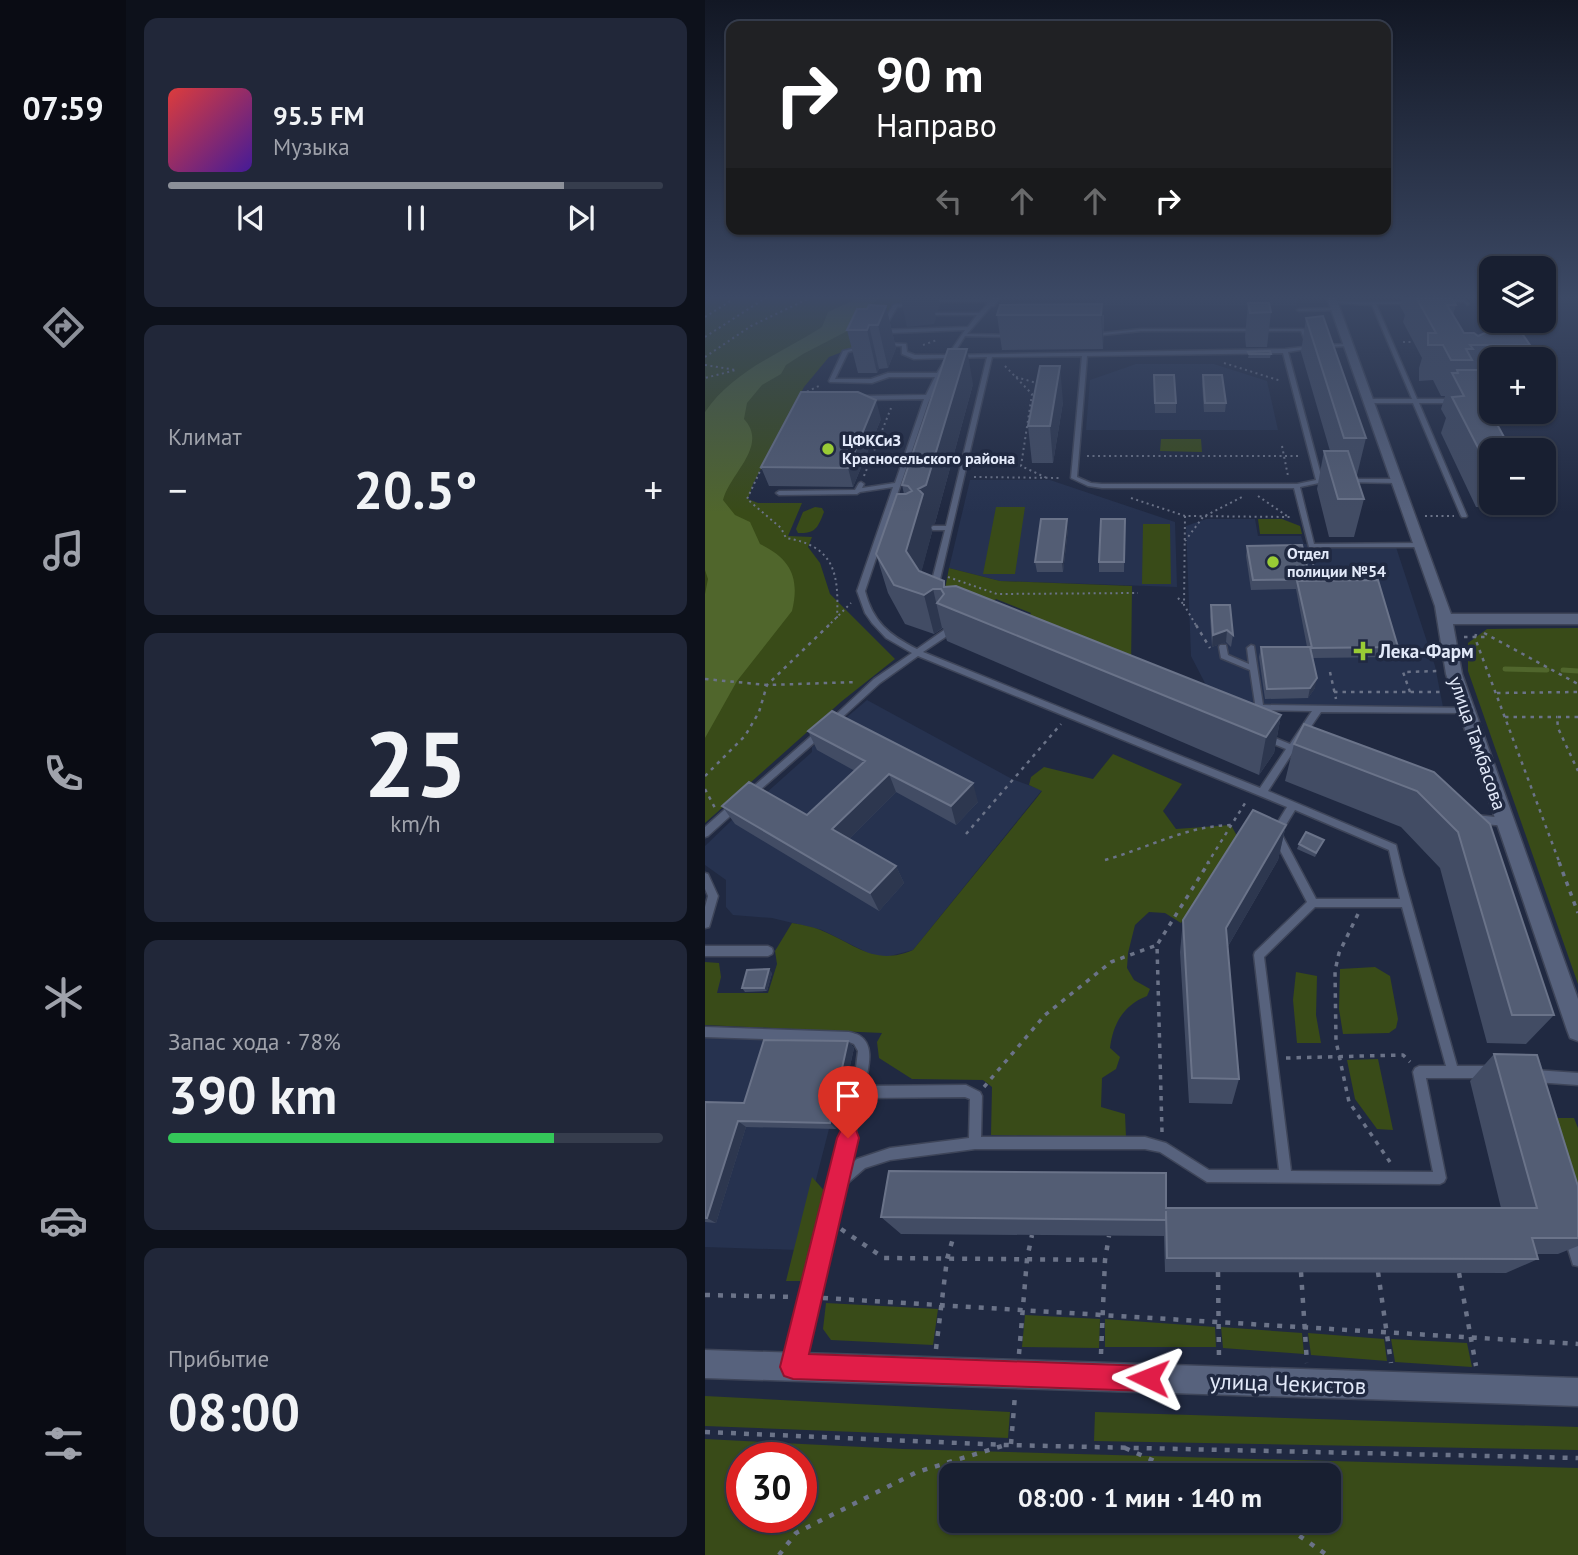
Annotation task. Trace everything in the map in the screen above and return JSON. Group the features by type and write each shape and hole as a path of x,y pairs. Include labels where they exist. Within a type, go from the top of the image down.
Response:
{"street":[{"name":"улица Тамбасова","path":"1356,368 1446,619 1454,674 1578,1030"},
{"path":"1446,619 1578,620"},
{"name":"улица Чекистов","path":"705,1363 1578,1392"}],"lane":[{"path":"838,368 832,381 871,381 888,375 949,375"},
{"path":"942,368 927,397 861,592 865,611 888,637 918,653 1258,790 1393,848 1453,1072"},
{"path":"938,595 933,586 988,368"},
{"path":"1084,368 1074,478 1090,485 1253,489 1298,486 1319,481 1397,481"},
{"path":"1290,368 1319,481"},
{"path":"1402,368 1465,516"},
{"path":"973,375 985,375"},
{"path":"846,398 927,397"},
{"path":"1368,401 1466,401"},
{"path":"779,493 857,492 859,487 897,485"},
{"path":"1298,486 1311,546 1421,545"},
{"path":"883,528 894,528"},
{"path":"933,528 948,528"},
{"path":"705,833 877,681 947,632"},
{"path":"1251,648 1259,708 1466,710"},
{"path":"1223,652 1254,669"},
{"path":"1258,790 1318,709"},
{"path":"1255,733 1304,753"},
{"path":"1293,805 1276,833 1313,903"},
{"path":"1469,818 1505,822"},
{"path":"705,877 713,896 705,923"},
{"path":"1286,1176 1259,955 1313,903 1406,903"},
{"path":"705,951 768,951"},
{"path":"705,1032 849,1037 858,1040 864,1050 859,1092 793,1367"},
{"path":"838,1184 861,1163 890,1154 975,1143 1145,1143 1162,1147 1207,1176 1440,1178 1419,1072 1501,1073"},
{"path":"1526,1089 1522,1076 1578,1079"},
{"path":"859,1092 966,1091 976,1096 975,1143"},
{"path":"1566,1221 1578,1261"}],"path":[{"path":"705,378 736,370 721,368"},
{"path":"1005,368 1032,394 1021,466 1047,478"},
{"path":"1239,368 1294,384"},
{"path":"1013,376 1081,394"},
{"path":"859,487 892,406"},
{"path":"1281,446 1289,486"},
{"path":"1077,456 1312,456"},
{"path":"960,477 1074,478"},
{"path":"1102,486 1185,516 1290,517"},
{"path":"1185,541 1203,517 1253,489 1261,500 1306,524"},
{"path":"1184,605 1185,516"},
{"path":"1420,516 1465,516"},
{"path":"1304,561 1306,568 1314,568 1310,550"},
{"path":"937,573 997,594 1138,593"},
{"path":"705,776 733,750 753,724 764,704 767,685 861,592"},
{"path":"837,618 839,593"},
{"path":"987,600 997,594"},
{"path":"1178,598 1196,622 1208,647 1223,652"},
{"path":"1456,636 1492,638 1578,684"},
{"path":"1475,638 1578,913"},
{"path":"1410,692 1403,672 1440,671"},
{"path":"1330,672 1338,709"},
{"path":"705,679 757,685 877,681"},
{"path":"1334,692 1445,692"},
{"path":"1496,693 1578,692"},
{"path":"966,834 1070,713"},
{"path":"1505,717 1578,717"},
{"path":"1557,717 1558,728 1578,771"},
{"path":"705,789 721,819"},
{"path":"1162,1147 1157,945 1231,825 1258,790"},
{"path":"1105,859 1129,854 1202,826 1231,825"},
{"path":"1370,902 1358,914 1340,953 1335,971 1335,1024 1349,1102 1402,1179"},
{"path":"976,1096 1045,1015 1111,962 1157,945"},
{"path":"1272,1058 1403,1055 1419,1072"},
{"path":"829,1220 884,1258 1105,1260"},
{"path":"933,1371 948,1259 954,1234"},
{"path":"1008,1445 1027,1259 1032,1235"},
{"path":"1101,1377 1105,1260 1109,1236"},
{"path":"1218,1272 1220,1381"},
{"path":"1301,1272 1303,1327 1310,1383"},
{"path":"1378,1272 1395,1387"},
{"path":"1459,1273 1481,1389"},
{"path":"705,1295 810,1297 1578,1344"},
{"path":"705,1432 1008,1445 1578,1458"},
{"path":"779,1555 796,1533 917,1472 1008,1445"},
{"path":"1124,1447 1159,1463"},
{"path":"1295,1533 1327,1555"}],"shaded area":[{"path":"705,368 820,368 804,387 753,484 748,499 758,503 802,503 788,536 812,537 808,547 820,563 830,594 895,659 842,701 705,823"},
{"path":"754,368 785,368 781,374 762,385 747,403 744,419 751,429 750,449 723,500 735,515 750,522 760,544 786,563 794,579 794,599 792,611 737,681 705,738 705,594 708,579 705,570 705,412 717,397"},
{"path":"1126,368 1225,368 1267,381 1278,430 1086,430 1090,380"},
{"path":"1161,439 1201,439 1202,452 1160,451"},
{"path":"970,480 1050,480 1175,522 1177,587 1000,581 949,568"},
{"path":"815,507 822,508 824,512 818,526 813,531 798,533 796,529 803,512"},
{"path":"996,507 1025,507 1015,574 983,574"},
{"path":"1206,519 1255,519 1258,536 1301,536 1304,544 1395,544 1435,666 1443,707 1245,705 1207,687 1191,656 1186,526"},
{"path":"1258,519 1282,519 1300,526 1302,534 1260,534"},
{"path":"1143,524 1170,524 1171,584 1142,584"},
{"path":"949,568 1000,581 1132,586 1131,669 1023,631 1031,613 996,599 979,612 945,589"},
{"path":"1578,628 1578,984 1468,671 1468,643 1487,629"},
{"path":"867,700 1012,779 1042,790 913,950 890,956 874,956 822,930 772,918 733,915 726,907 726,880 705,865 705,846 758,795 765,794 812,752 812,747"},
{"path":"1113,754 1182,784 1163,811 1176,829 1231,825 1237,836 1181,923 1165,913 1149,912 1135,925 1127,968 1134,980 1150,989 1147,996 1132,1004 1117,1023 1110,1048 1120,1057 1116,1069 1102,1078 1101,1107 1125,1114 1126,1137 991,1135 992,1087 983,1080 912,1079 879,1058 877,1042 882,1033 705,1025 705,962 719,963 721,977 717,993 768,993 777,964 775,951 792,923 821,930 877,955 888,956 913,950 1042,791 1029,785 1031,777 1044,767 1093,779"},
{"path":"1375,967 1390,976 1398,1019 1396,1028 1389,1033 1343,1034 1339,1009 1340,969"},
{"path":"1296,972 1317,976 1316,1015 1321,1043 1297,1043 1293,1000"},
{"path":"705,1031 853,1035 798,1250 705,1247"},
{"path":"1378,1059 1393,1130 1377,1129 1355,1099 1347,1060"},
{"path":"1541,1118 1574,1118 1578,1128 1578,1239"},
{"path":"812,1177 828,1195 809,1281 786,1281"},
{"path":"826,1303 938,1309 933,1345 831,1340 823,1329"},
{"path":"1025,1315 1100,1319 1099,1348 1022,1347"},
{"path":"1105,1319 1215,1327 1216,1347 1105,1347"},
{"path":"1221,1327 1302,1333 1304,1354 1223,1348"},
{"path":"1308,1333 1384,1339 1387,1361 1311,1355"},
{"path":"1391,1339 1467,1343 1472,1367 1395,1362"},
{"path":"705,1396 1010,1412 1008,1438 705,1426"},
{"path":"1095,1412 1578,1427 1578,1450 1094,1441"},
{"path":"705,1439 764,1442 726,1442 726,1533 817,1533 817,1445 1578,1468 1578,1555 705,1555"}],"building":[{"path":"942,368 961,368 926,485 918,489 923,494 906,551 919,571 944,581 944,587 956,586 1281,715 1266,737 937,603 944,594 941,589 933,589 924,595 894,585 876,554 897,494 912,491 908,486 902,485"},
{"path":"1040,368 1060,368 1050,426 1028,426"},
{"path":"1322,368 1341,368 1366,438 1344,438"},
{"path":"1457,370 1478,370 1479,424 1497,424 1505,438 1479,438 1479,450 1452,397 1464,396 1452,373 1458,373"},
{"path":"1154,375 1174,375 1176,403 1155,403"},
{"path":"1203,375 1222,375 1226,403 1205,403"},
{"name":"ЦФКСиЗ Красносельского района","path":"801,392 858,392 876,400 848,468 761,467"},
{"path":"1324,451 1348,451 1364,499 1338,499"},
{"path":"1041,519 1067,519 1062,562 1035,562"},
{"path":"1101,519 1125,519 1124,562 1099,562"},
{"path":"1302,545 1310,579 1253,580 1247,546"},
{"path":"1378,580 1398,647 1312,648 1297,581"},
{"path":"1211,605 1230,605 1233,635 1227,630 1213,635"},
{"path":"1261,647 1310,647 1317,678 1310,688 1267,689"},
{"path":"832,711 973,783 951,806 889,774 832,829 896,866 870,893 722,806 749,782 807,815 865,761 808,731"},
{"path":"1304,724 1434,772 1490,824 1554,1015 1512,1015 1458,832 1417,791 1294,744"},
{"path":"1253,810 1286,825 1226,928 1239,1079 1192,1078 1183,920"},
{"path":"1306,832 1324,840 1316,853 1299,844"},
{"path":"769,969 764,988 742,988 747,970"},
{"path":"764,1040 848,1041 830,1123 738,1121 705,1218 705,1102 744,1103"},
{"path":"1494,1054 1537,1055 1578,1186 1578,1238 1532,1238 1538,1259 1167,1258 1166,1211 1166,1220 881,1217 889,1171 1166,1173 1166,1208 1537,1208"}],"waterway":[{"path":"1505,669 1547,670"},
{"path":"1563,670 1578,671"}],"place":[{"name":"ЦФКСиЗ Красносельского района","path":"828,449"},
{"name":"Отдел полиции №54","path":"1273,562"},
{"name":"Лека-Фарм","path":"1363,651"}],"route":[{"path":"848,1138 793,1367 1148,1378"}]}
